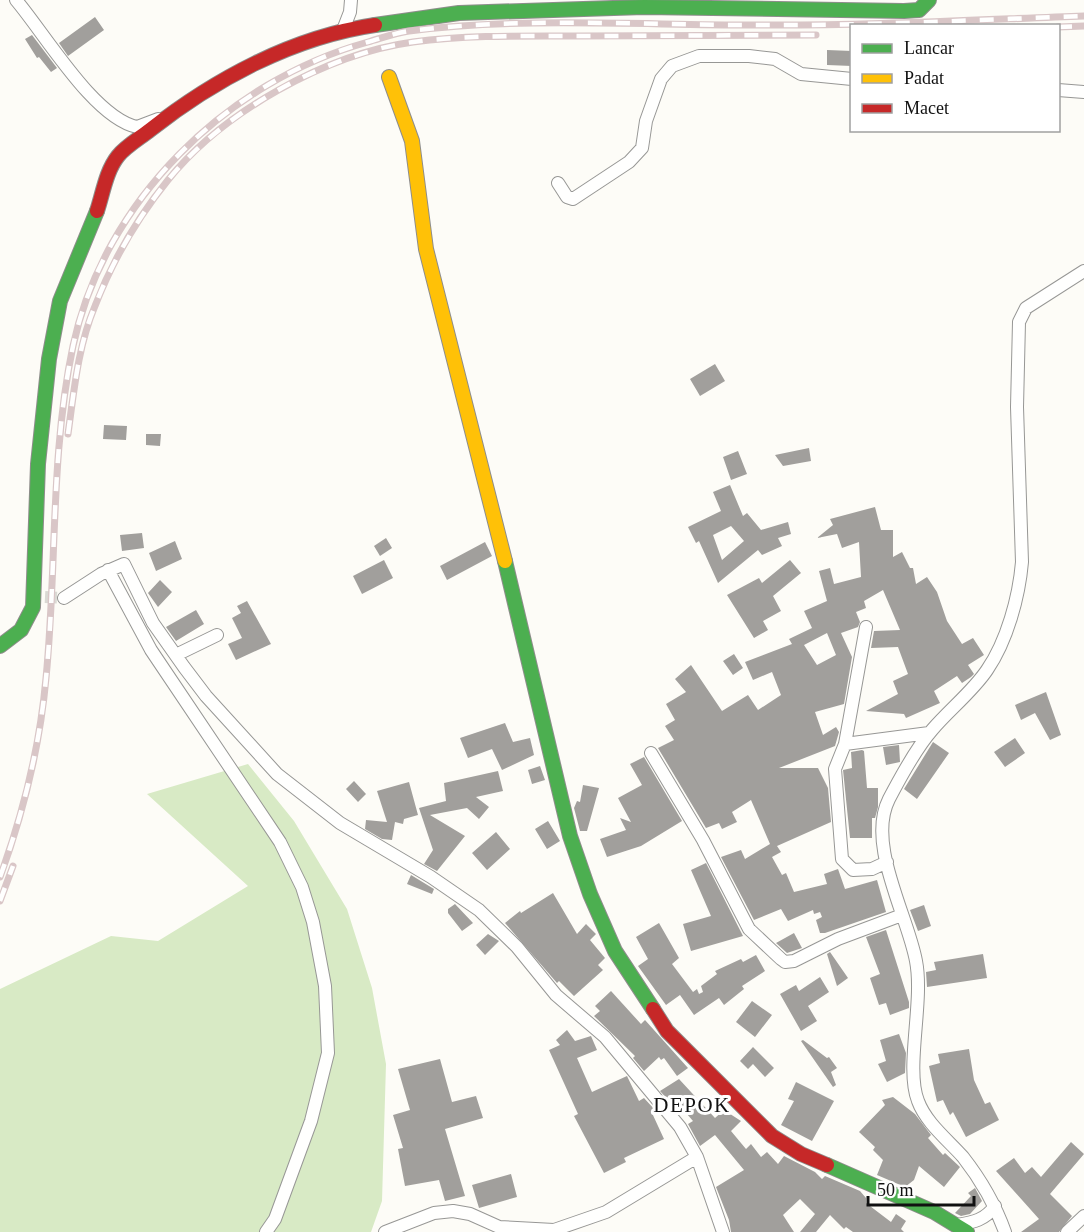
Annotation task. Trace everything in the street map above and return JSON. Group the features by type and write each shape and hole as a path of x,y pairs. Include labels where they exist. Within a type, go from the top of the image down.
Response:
{"street":[{"path":"16,0 83,86 116,119 137,127 177,109 253,64 343,30 459,13 508,9 691,7 904,11 919,10 929,0"},
{"path":"343,30 350,12 351,0"},
{"path":"558,183 567,197 573,199 629,162 642,148 646,121 660,79 672,66 681,62 699,56 749,56 775,59 801,74 850,79"},
{"path":"389,77 412,141 426,249 510,581 570,836 590,894 615,951 667,1031 772,1136 801,1154 902,1196 962,1229 989,1216 995,1206"},
{"path":"1060,90 1084,92"},
{"path":"0,646 12,640 29,621 40,596 38,464 50,350 60,301 93,225 111,168 119,154 177,109"},
{"path":"1005,1232 995,1206 964,1159 924,1114 918,1101 914,1076 920,994 918,973 902,915 889,881 882,828 886,808 929,733 987,671 1003,637 1020,577 1017,407 1022,314 1034,302 1084,271"},
{"path":"64,597 122,563 127,567 153,624 178,654 206,696 277,774 340,823 431,877 479,910 517,948 556,995 605,1037 680,1127 697,1157 723,1232"},
{"path":"108,570 151,650 279,842 302,887 313,922 325,986 328,1053 311,1120 275,1219 266,1232"},
{"path":"866,627 845,744 835,769 842,860 853,870 872,870 887,862"},
{"path":"178,654 217,635"},
{"path":"845,744 929,733"},
{"path":"651,753 703,840 748,929 785,962 794,961 838,939 902,915"},
{"path":"385,1232 434,1213 453,1211 470,1214 499,1227 554,1230 606,1212 697,1157"},
{"path":"1067,1232 1084,1216"}],"green space":[{"path":"248,764 294,821 347,909 372,988 386,1064 382,1201 371,1232 0,1232 0,989 111,936 158,941 248,886 147,794"}],"building":[{"path":"95,17 104,30 68,56 59,43"},
{"path":"32,35 57,68 51,72 39,57 37,58 25,39"},
{"path":"827,50 850,51 850,66 827,65"},
{"path":"715,364 725,381 700,396 690,379"},
{"path":"104,425 127,426 126,440 103,439"},
{"path":"146,434 161,434 160,446 146,445"},
{"path":"809,448 811,461 783,466 775,455"},
{"path":"738,451 747,474 731,480 723,457"},
{"path":"730,485 743,516 747,513 761,530 788,522 791,534 778,538 782,546 762,555 758,550 718,583 699,541 696,543 688,527 721,511 713,492","holes":["731,526 744,541 722,560 713,535"]},
{"path":"875,507 881,530 893,530 893,557 902,552 910,568 913,568 916,584 927,577 937,592 947,621 962,644 973,638 984,655 968,665 974,674 971,677 962,683 957,676 934,691 940,703 906,718 904,714 866,711 898,694 893,681 908,674 898,647 871,648 874,631 900,630 883,590 864,601 866,608 856,612 860,622 858,627 841,633 852,657 844,704 815,712 823,735 836,727 839,732 835,746 779,768 818,768 828,788 831,822 777,846 781,852 772,857 782,875 786,873 794,892 827,884 824,874 838,869 845,889 877,880 886,912 820,933 816,920 822,917 820,912 814,914 813,910 788,921 781,909 754,920 721,857 741,850 745,859 770,844 751,800 732,812 737,822 722,829 719,823 706,828 658,748 674,740 665,726 675,720 666,704 686,692 675,679 691,665 722,711 748,695 758,710 781,695 772,672 753,680 745,662 792,644 789,639 812,628 804,611 827,601 819,571 830,568 834,584 861,577 859,542 842,548 837,534 817,538 833,525 830,519","holes":["827,633 836,655 817,665 804,645"]},
{"path":"142,533 144,548 122,551 120,535"},
{"path":"386,538 392,548 380,556 374,546"},
{"path":"175,541 182,559 156,571 149,553"},
{"path":"485,542 492,556 447,580 440,566"},
{"path":"384,560 393,578 362,594 353,576"},
{"path":"790,560 801,573 773,596 781,611 763,621 768,630 754,638 727,595 759,578 762,583"},
{"path":"160,580 172,592 158,607 148,593"},
{"path":"247,601 271,644 236,660 228,644 242,638 232,618 241,613 237,606"},
{"path":"196,610 204,624 176,641 166,627"},
{"path":"734,654 743,668 733,675 723,661"},
{"path":"1046,692 1061,735 1050,740 1035,713 1021,720 1015,705"},
{"path":"505,723 513,742 530,738 534,755 502,770 492,749 468,758 460,738"},
{"path":"1015,738 1025,753 1005,767 994,752"},
{"path":"933,742 949,753 917,799 904,789"},
{"path":"899,745 900,762 886,765 883,747"},
{"path":"864,751 867,788 878,788 878,807 875,818 872,818 872,838 850,838 843,770 852,768 851,752"},
{"path":"644,757 682,821 641,846 607,857 600,839 626,830 620,818 631,822 618,798 642,785 630,764"},
{"path":"540,766 545,780 532,784 528,770"},
{"path":"498,771 503,791 476,797 489,807 479,819 467,808 430,815 465,836 437,871 424,864 433,850 419,808 446,801 444,783"},
{"path":"354,781 366,794 358,802 346,789"},
{"path":"409,782 418,815 404,819 403,824 395,822 392,840 382,839 365,829 366,820 387,822 377,791"},
{"path":"583,785 599,788 587,831 580,831 574,808 577,801 580,802"},
{"path":"548,821 560,841 547,849 535,829"},
{"path":"496,832 510,849 487,870 472,853"},
{"path":"706,863 743,936 691,951 683,924 711,916 691,870"},
{"path":"411,875 434,889 432,894 407,884"},
{"path":"553,893 577,934 586,924 596,934 590,940 605,958 598,965 603,970 574,996 559,981 557,983 505,923 520,911 521,913"},
{"path":"455,904 473,923 462,931 448,913 448,909"},
{"path":"924,905 931,926 918,931 910,910"},
{"path":"659,923 679,958 672,964 693,992 697,989 699,994 703,992 701,986 717,974 715,971 741,959 743,962 756,955 765,971 742,986 744,989 724,1005 719,998 694,1015 680,995 666,1005 638,966 648,959 636,937"},
{"path":"886,930 909,1002 909,1008 890,1015 886,1003 879,1005 870,978 880,974 866,937"},
{"path":"794,933 802,948 787,953 776,943"},
{"path":"488,934 499,941 485,955 476,945"},
{"path":"830,952 848,978 837,986 827,954"},
{"path":"983,954 987,978 927,987 926,972 936,970 934,962"},
{"path":"820,977 829,992 808,1006 817,1021 801,1031 780,994 796,985 799,991"},
{"path":"611,991 641,1024 645,1020 688,1068 677,1076 664,1058 661,1060 659,1057 644,1071 633,1058 635,1056 594,1016 600,1011 595,1006"},
{"path":"752,1001 772,1015 755,1037 736,1022"},
{"path":"567,1030 575,1041 591,1036 597,1050 577,1058 592,1092 627,1076 639,1101 644,1098 655,1110 652,1113 664,1139 624,1158 626,1162 604,1173 574,1116 578,1114 549,1050 560,1045 556,1040"},
{"path":"899,1034 906,1053 905,1073 887,1082 878,1064 886,1061 880,1040"},
{"path":"803,1040 827,1058 829,1057 837,1068 831,1072 836,1085 833,1087 801,1041"},
{"path":"753,1047 774,1068 765,1077 753,1064 748,1069 740,1061"},
{"path":"969,1049 974,1080 985,1104 990,1102 999,1120 966,1137 953,1112 950,1115 943,1100 937,1102 929,1066 940,1063 938,1054"},
{"path":"440,1059 452,1102 476,1096 483,1118 445,1129 465,1196 445,1201 439,1180 405,1186 398,1149 403,1148 393,1115 410,1110 398,1069"},
{"path":"679,1079 715,1118 724,1110 741,1121 731,1131 746,1149 751,1144 761,1157 767,1152 778,1164 784,1156 815,1172 822,1179 825,1176 860,1191 866,1198 866,1203 891,1222 896,1214 906,1221 901,1229 904,1232 853,1232 846,1227 844,1229 830,1215 816,1232 800,1232 815,1214 800,1199 783,1215 794,1232 731,1232 729,1220 716,1187 744,1170 715,1135 700,1146 688,1124 693,1121 674,1099 670,1102 660,1091"},
{"path":"796,1082 834,1101 812,1141 781,1125 794,1101 788,1099"},
{"path":"893,1097 915,1114 931,1135 928,1138 943,1155 945,1153 960,1167 944,1187 919,1166 914,1180 905,1187 877,1175 883,1160 873,1150 875,1147 859,1132 885,1105 882,1100"},
{"path":"1071,1142 1084,1154 1050,1194 1072,1216 1059,1232 1021,1232 1039,1219 996,1171 1014,1158 1025,1173 1032,1167 1041,1177"},
{"path":"511,1174 517,1197 479,1208 472,1185"},
{"path":"975,1188 982,1201 970,1214 961,1216 955,1213 971,1196 968,1193"}],"tunnel":[{"path":"45,597 64,598"}],"railway":[{"path":"862,24 1084,16"},
{"path":"0,877 16,829 40,728 49,636 57,470 73,346 89,293 112,243 143,196 179,154 221,117 267,86 316,60 409,31 536,23 850,24"},
{"path":"1060,27 1084,26"},
{"path":"68,434 77,369 89,321 109,273 136,225 157,194 191,155 217,131 278,90 346,59 413,42 516,36 816,35"},
{"path":"0,901 13,866"}],"traffic: fast":[{"path":"375,25 459,13 644,7 904,11 919,10 929,0"},
{"path":"0,646 21,630 33,607 38,464 49,359 60,301 97,211"},
{"path":"505,561 570,836 590,894 615,951 653,1009"},
{"path":"827,1165 934,1212 967,1232"}],"traffic: slow":[{"path":"389,77 412,141 426,249 505,561"}],"traffic: jam":[{"path":"97,211 108,175 118,156 175,111 228,78 285,50 314,39 375,25"},
{"path":"653,1009 667,1031 772,1136 801,1154 827,1165"}],"district":[{"name":"DEPOK","path":"692,1105"}]}
